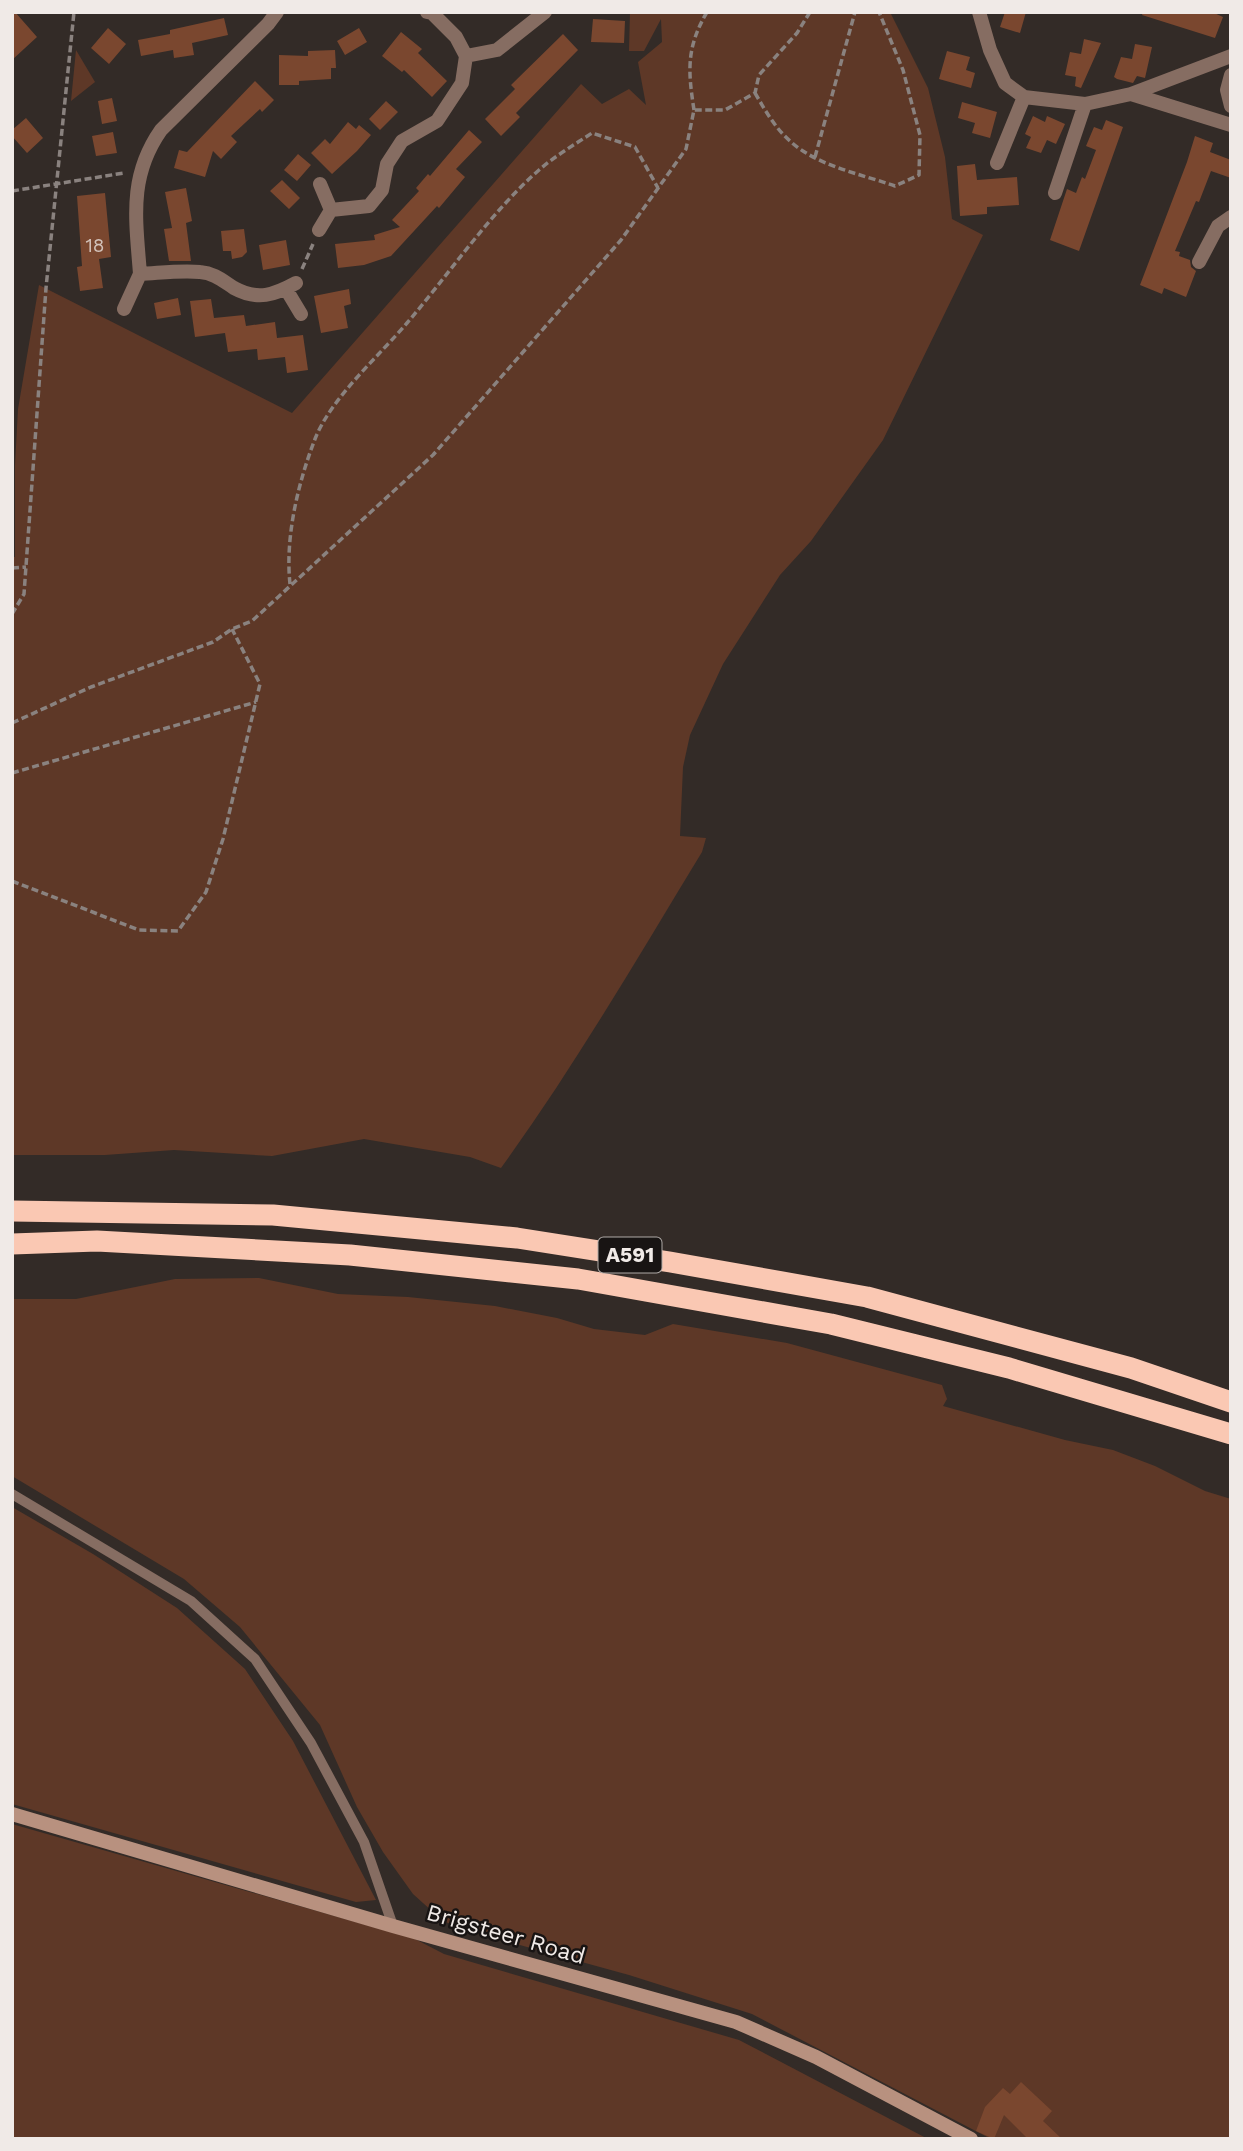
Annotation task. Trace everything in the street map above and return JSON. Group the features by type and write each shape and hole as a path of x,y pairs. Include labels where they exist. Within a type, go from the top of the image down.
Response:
{"highway":[{"name":"A591","path":"12,1211 273,1215 517,1238 632,1256 867,1297 1130,1368 1231,1402"},
{"name":"A591","path":"12,1244 97,1241 337,1255 578,1279 831,1324 1009,1368 1231,1434"}],"street":[{"path":"124,309 140,274 136,210 140,171 148,149 161,130 277,12"},
{"path":"331,209 369,206 382,190 387,164 402,141 438,121 461,83 466,56 456,37 432,13 427,12"},
{"path":"466,56 497,50 545,12"},
{"path":"979,12 990,50 1005,83 1024,97 1085,104 1131,94 1231,56"},
{"path":"1231,75 1227,90 1231,106"},
{"path":"1131,94 1231,125"},
{"path":"997,163 1024,97"},
{"path":"1055,193 1085,104"},
{"path":"320,184 331,209"},
{"path":"319,230 331,209"},
{"path":"1199,262 1218,226 1231,217"},
{"path":"140,274 201,272 218,277 235,289 253,296 276,294 291,286 302,314"},
{"name":"Brigsteer Road","path":"12,1814 393,1926 736,2022 816,2057 971,2139"}],"lane":[{"path":"12,1494 191,1601 255,1659 311,1743 364,1842 393,1926"}],"path":[{"path":"12,614 24,594 46,288 74,12"},
{"path":"12,723 91,687 213,642 232,629 252,621 433,455 621,240 686,149 694,110 688,72 696,32 707,12"},
{"path":"810,12 797,33 759,75 755,93 771,120 792,143 815,157 895,186 919,175 920,135 903,70 879,12"},
{"path":"815,157 855,12"},
{"path":"694,110 725,110 755,93"},
{"path":"290,584 287,559 294,510 316,437 338,401 407,323 482,230 540,169 592,133 635,148 658,188"},
{"path":"12,191 140,171"},
{"path":"291,286 319,230"},
{"path":"12,568 26,567"},
{"path":"12,881 139,930 178,931 206,892 223,839 260,684 232,629"},
{"path":"12,773 256,702"}],"shaded area":[{"path":"630,12 890,12 928,88 945,157 952,219 983,235 883,440 811,541 780,575 723,664 690,735 683,767 680,836 706,838 702,852 580,1052 501,1168 470,1157 364,1139 272,1156 174,1150 105,1155 12,1155 12,557 15,557 18,409 39,285 292,413 581,84 602,104 629,89 646,105 638,62 662,42 661,19 644,51 629,51"},
{"path":"76,50 95,82 71,101"},
{"path":"259,1278 338,1294 408,1297 495,1306 557,1318 594,1329 645,1335 673,1324 787,1343 942,1385 947,1399 943,1406 1065,1440 1113,1450 1155,1466 1205,1491 1231,1499 1231,2139 991,2139 752,2014 443,1921 413,1894 383,1852 357,1807 320,1725 240,1627 184,1579 12,1476 12,1299 76,1299 175,1279"},
{"path":"12,1507 93,1554 177,1608 245,1669 293,1741 376,1900 356,1902 12,1804"},
{"path":"12,1824 415,1939 444,1954 739,2040 928,2139 12,2139"}],"building":[{"path":"12,12 15,12 37,37 12,60"},
{"path":"1005,12 1026,12 1020,33 1000,27"},
{"path":"1143,12 1212,12 1223,17 1215,38 1142,15"},
{"path":"224,18 228,35 192,43 194,55 174,58 173,50 141,56 138,40 170,34 170,30"},
{"path":"593,19 625,21 624,43 591,42"},
{"path":"108,28 126,44 109,64 91,48"},
{"path":"359,28 367,42 345,55 337,41"},
{"path":"401,32 422,49 418,53 447,81 432,97 404,70 402,72 382,56"},
{"path":"563,34 578,50 516,113 520,117 501,136 485,119 515,89 511,85"},
{"path":"1084,39 1101,43 1081,88 1075,86 1076,77 1065,75 1070,52 1081,54"},
{"path":"1135,44 1152,47 1145,78 1137,76 1133,83 1117,79 1114,77 1121,57 1132,59"},
{"path":"335,50 336,68 331,68 331,79 299,81 299,85 279,85 279,55 308,56 308,51"},
{"path":"947,51 970,57 966,70 975,73 971,88 939,79"},
{"path":"255,81 274,100 231,136 237,142 221,159 213,151 205,177 174,168 179,150 187,152"},
{"path":"112,98 117,121 102,124 98,101"},
{"path":"386,101 398,112 380,130 369,119"},
{"path":"962,102 997,112 990,138 972,133 975,123 958,118"},
{"path":"1033,116 1045,122 1047,116 1065,124 1056,144 1047,140 1041,153 1026,148 1031,137 1025,134"},
{"path":"26,118 43,138 27,153 12,136 12,130"},
{"path":"1106,120 1123,127 1079,251 1050,240 1067,189 1076,193 1082,177 1085,179 1096,150 1086,146 1094,127 1102,130"},
{"path":"348,122 356,129 359,125 371,135 332,174 311,153 325,139 330,144"},
{"path":"469,130 482,142 456,169 465,177 439,208 437,206 391,256 364,265 338,268 335,244 375,240 374,235 400,227 392,220 419,191 416,188 428,174 430,176"},
{"path":"113,132 117,153 96,156 92,136"},
{"path":"1195,136 1213,143 1210,152 1231,160 1231,178 1211,171 1175,251 1180,252 1179,256 1190,260 1191,267 1196,271 1186,297 1164,288 1162,294 1140,285"},
{"path":"298,154 311,165 297,181 284,170"},
{"path":"975,164 977,180 1017,177 1019,205 987,207 987,214 960,216 957,166"},
{"path":"282,180 300,198 289,209 270,191"},
{"path":"186,188 192,221 186,223 191,261 169,261 164,229 172,228 165,192"},
{"path":"105,193 111,257 99,259 103,288 80,291 77,267 82,266 77,196"},
{"path":"244,229 247,252 242,257 232,259 231,251 223,251 221,231"},
{"path":"286,240 290,265 263,270 259,245"},
{"path":"349,289 351,304 344,306 348,328 321,333 314,296"},
{"path":"178,298 181,315 157,319 154,303"},
{"path":"211,299 214,318 244,315 246,326 275,322 277,338 303,335 308,370 287,373 285,357 258,360 257,349 228,352 225,333 195,337 190,301"},
{"path":"1021,2082 1052,2111 1043,2121 1062,2139 1028,2139 1004,2115 994,2139 976,2131 985,2107 1003,2088 1010,2094"}]}
